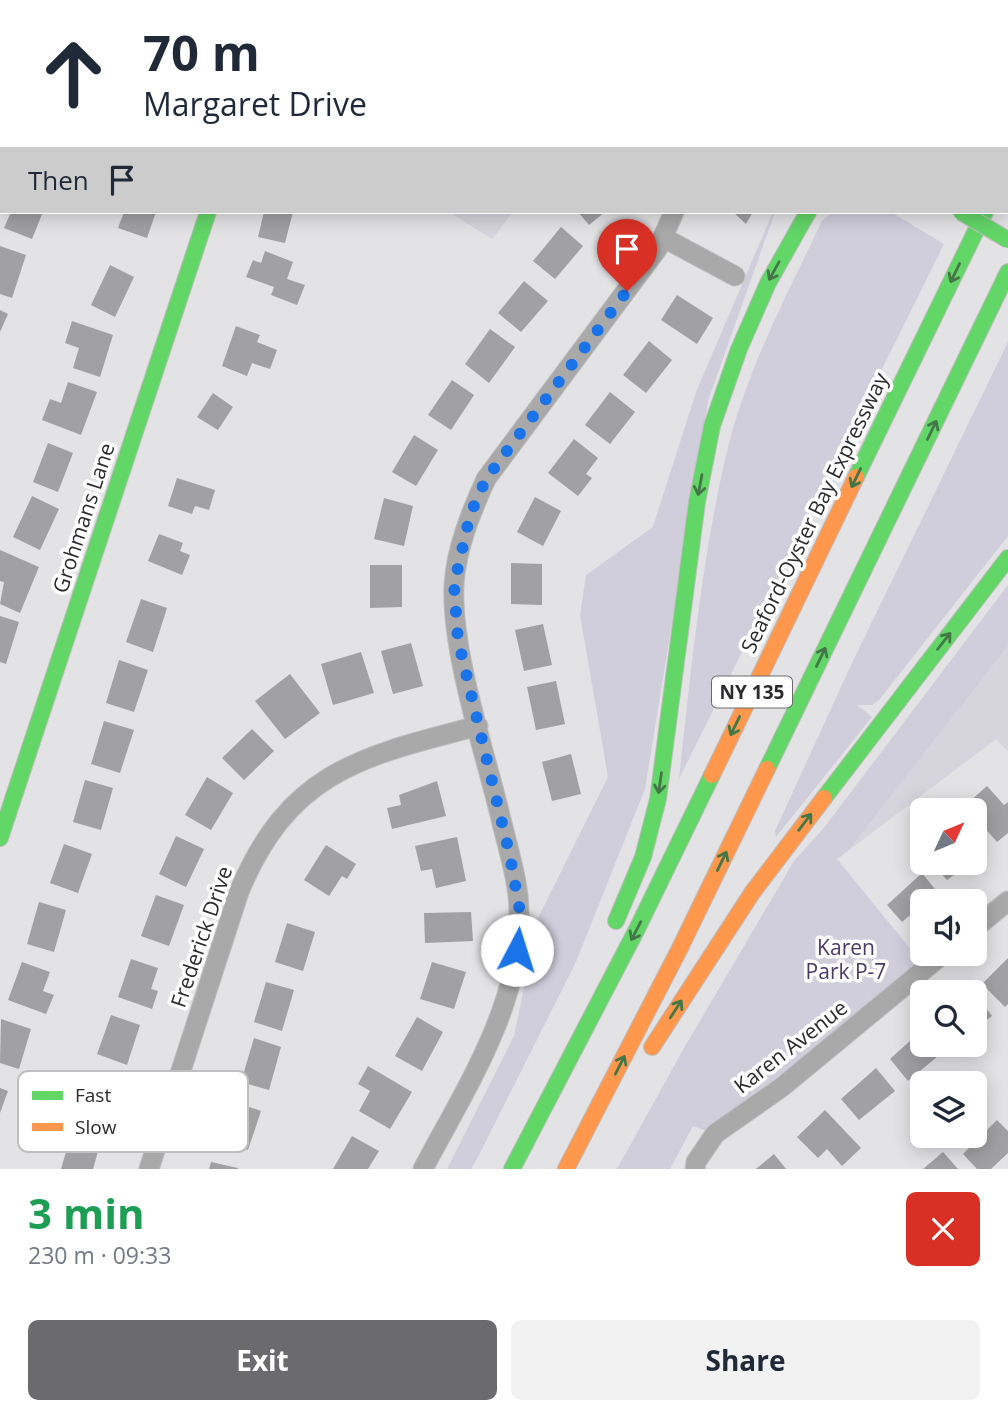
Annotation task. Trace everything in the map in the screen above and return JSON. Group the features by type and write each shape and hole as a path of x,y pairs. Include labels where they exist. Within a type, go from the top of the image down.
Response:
{"main road":[{"name":"Grohmans Lane","path":"0,838 207,214"},
{"path":"611,932 643,857 658,799 697,502 712,426 738,349 768,283 807,214"},
{"path":"964,214 1008,240"},
{"name":"Seaford-Oyster Bay Expressway","path":"511,1169 637,929 984,214"},
{"name":"NY 135","path":"566,1169 679,950 1008,272"},
{"path":"572,1169 752,893 1008,558"},
{"path":"511,1169 584,995"}],"street":[{"path":"423,1169 497,1021 517,950 520,912 458,640 454,585 470,515 486,479 664,237 673,214"},
{"path":"664,237 735,276"},
{"name":"Frederick Drive","path":"181,1071 253,857 285,813 329,776 381,751 478,726"},
{"path":"987,918 1008,901"},
{"name":"Karen Avenue","path":"699,1160 715,1134 782,1087 928,966"},
{"name":"Frederick Drive","path":"149,1169 155,1152"}],"shaded area":[{"path":"452,214 511,214 492,239"},
{"path":"1008,646 1008,751 996,739 918,798 910,798 910,804 848,851"}],"green space":[{"path":"774,214 708,401 645,789 576,962 478,1157 471,1169 447,1169 514,1036 539,916 608,777 580,615 586,575 653,527 696,392"},
{"path":"830,214 894,214 944,244 679,779 704,571 728,447 746,389 769,332 822,221"},
{"path":"1008,342 1008,536 879,700 872,705 857,705 872,717 776,837 775,831 851,665"},
{"name":"Karen Park P-7","path":"1008,585 1008,646 848,851 837,859 910,948 910,966 926,968 715,1134 693,1126 670,1169 617,1169 684,1048 794,861 823,829"}],"building":[{"path":"10,214 42,214 32,239 4,228"},
{"path":"123,214 155,214 147,238 118,228"},
{"path":"264,214 292,214 285,243 258,237"},
{"path":"580,214 603,214 589,225"},
{"path":"735,214 752,214 746,224"},
{"path":"561,227 583,246 555,279 533,261"},
{"path":"0,246 26,255 12,298 0,294"},
{"path":"265,251 293,262 287,279 305,285 297,305 271,295 274,287 246,277 253,260 261,263"},
{"path":"110,265 134,277 115,317 91,305"},
{"path":"524,281 548,301 521,332 498,313"},
{"path":"677,295 713,318 697,344 661,320"},
{"path":"0,310 8,314 0,332"},
{"path":"72,321 113,335 100,377 73,368 79,348 65,343"},
{"path":"236,326 260,335 257,342 277,350 270,369 252,363 247,376 222,366"},
{"path":"490,329 515,347 489,383 465,364"},
{"path":"649,341 672,360 646,393 623,375"},
{"path":"452,380 474,395 451,430 428,415"},
{"path":"68,382 97,392 81,435 42,420 50,399 61,403"},
{"path":"610,392 635,412 610,444 585,425"},
{"path":"213,393 233,407 218,430 197,417"},
{"path":"414,435 438,450 416,486 392,472"},
{"path":"574,439 598,458 586,474 592,478 578,496 548,473"},
{"path":"48,443 73,453 58,492 33,482"},
{"path":"177,478 215,490 209,510 195,506 192,514 168,506"},
{"path":"32,496 59,509 40,550 13,537"},
{"path":"535,497 561,511 543,546 517,532"},
{"path":"384,498 413,506 404,546 374,539"},
{"path":"159,534 183,543 180,551 190,555 182,575 148,561"},
{"path":"0,550 39,567 20,613 0,604 4,582 0,581"},
{"path":"511,563 542,564 542,605 511,604"},
{"path":"370,565 402,565 402,607 370,608"},
{"path":"141,599 167,608 153,652 126,642"},
{"path":"0,616 19,622 6,664 0,662"},
{"path":"543,624 552,665 524,671 515,630"},
{"path":"411,643 423,686 393,694 381,651"},
{"path":"361,652 374,693 333,705 321,664"},
{"path":"119,660 148,670 134,712 106,703"},
{"path":"290,674 320,713 285,739 255,701"},
{"path":"556,681 565,724 536,730 527,687"},
{"path":"104,721 134,730 120,773 91,764"},
{"path":"252,729 274,751 244,780 222,758"},
{"path":"571,754 581,794 552,801 542,762"},
{"path":"207,777 233,793 211,830 185,815"},
{"path":"85,780 113,788 101,830 73,822"},
{"path":"437,781 446,816 392,829 387,808 401,805 399,795"},
{"path":"987,786 1004,805 1008,802 1008,833 997,842 987,831 987,798 974,798"},
{"path":"176,836 204,849 186,887 159,874"},
{"path":"457,837 466,881 436,888 432,869 421,871 415,846"},
{"path":"64,844 92,854 78,893 50,883"},
{"path":"326,845 356,864 347,879 342,876 329,896 304,880"},
{"path":"920,875 924,875 935,889 910,889 910,915 902,922 887,905"},
{"path":"156,895 184,905 169,946 141,936"},
{"path":"39,902 66,910 54,952 27,944"},
{"path":"471,912 473,941 425,943 424,913"},
{"path":"287,923 315,932 303,971 275,962"},
{"path":"1008,958 1008,1004 1005,1007 987,989 986,980"},
{"path":"131,959 158,968 151,989 158,991 152,1009 118,997"},
{"path":"22,962 50,972 43,991 54,995 46,1014 8,1000"},
{"path":"432,962 466,972 454,1009 420,999"},
{"path":"266,982 294,990 282,1031 254,1022"},
{"path":"111,1015 140,1025 127,1065 97,1054"},
{"path":"417,1017 443,1032 422,1071 395,1056"},
{"path":"1,1019 31,1029 19,1069 0,1063"},
{"path":"254,1038 281,1047 269,1090 248,1084 248,1071 244,1071"},
{"path":"910,1041 910,1057 937,1057 920,1071 910,1071 908,1081 890,1059"},
{"path":"368,1066 412,1092 390,1129 359,1111 370,1091 358,1084"},
{"path":"876,1068 895,1091 859,1120 841,1099"},
{"path":"0,1088 8,1091 0,1113"},
{"path":"248,1107 261,1111 248,1150"},
{"path":"825,1110 861,1148 842,1166 827,1149 818,1158 797,1137"},
{"path":"997,1120 1008,1131 1008,1153 991,1169 977,1169 963,1154 969,1148 987,1148 987,1130"},
{"path":"352,1136 379,1151 368,1169 333,1169"},
{"path":"66,1152 98,1152 93,1169 61,1169"},
{"path":"943,1152 958,1169 923,1169"},
{"path":"774,1154 786,1169 756,1169"},
{"path":"211,1162 238,1168 238,1169 209,1169"}],"traffic: fast":[{"path":"0,838 207,214"},
{"path":"616,921 643,857 658,799 697,502 712,426 739,349 768,283 807,214"},
{"path":"964,214 1008,240"},
{"path":"856,477 984,214"},
{"path":"767,769 1008,272"},
{"path":"824,798 1008,558"},
{"path":"512,1169 637,929 712,775"}],"traffic: slow":[{"path":"712,775 856,477"},
{"path":"566,1169 679,950 767,769"},
{"path":"652,1047 752,893 824,798"}],"route":[{"path":"517,950 520,912 510,856 458,640 454,585 470,515 486,479 627,291"}]}
